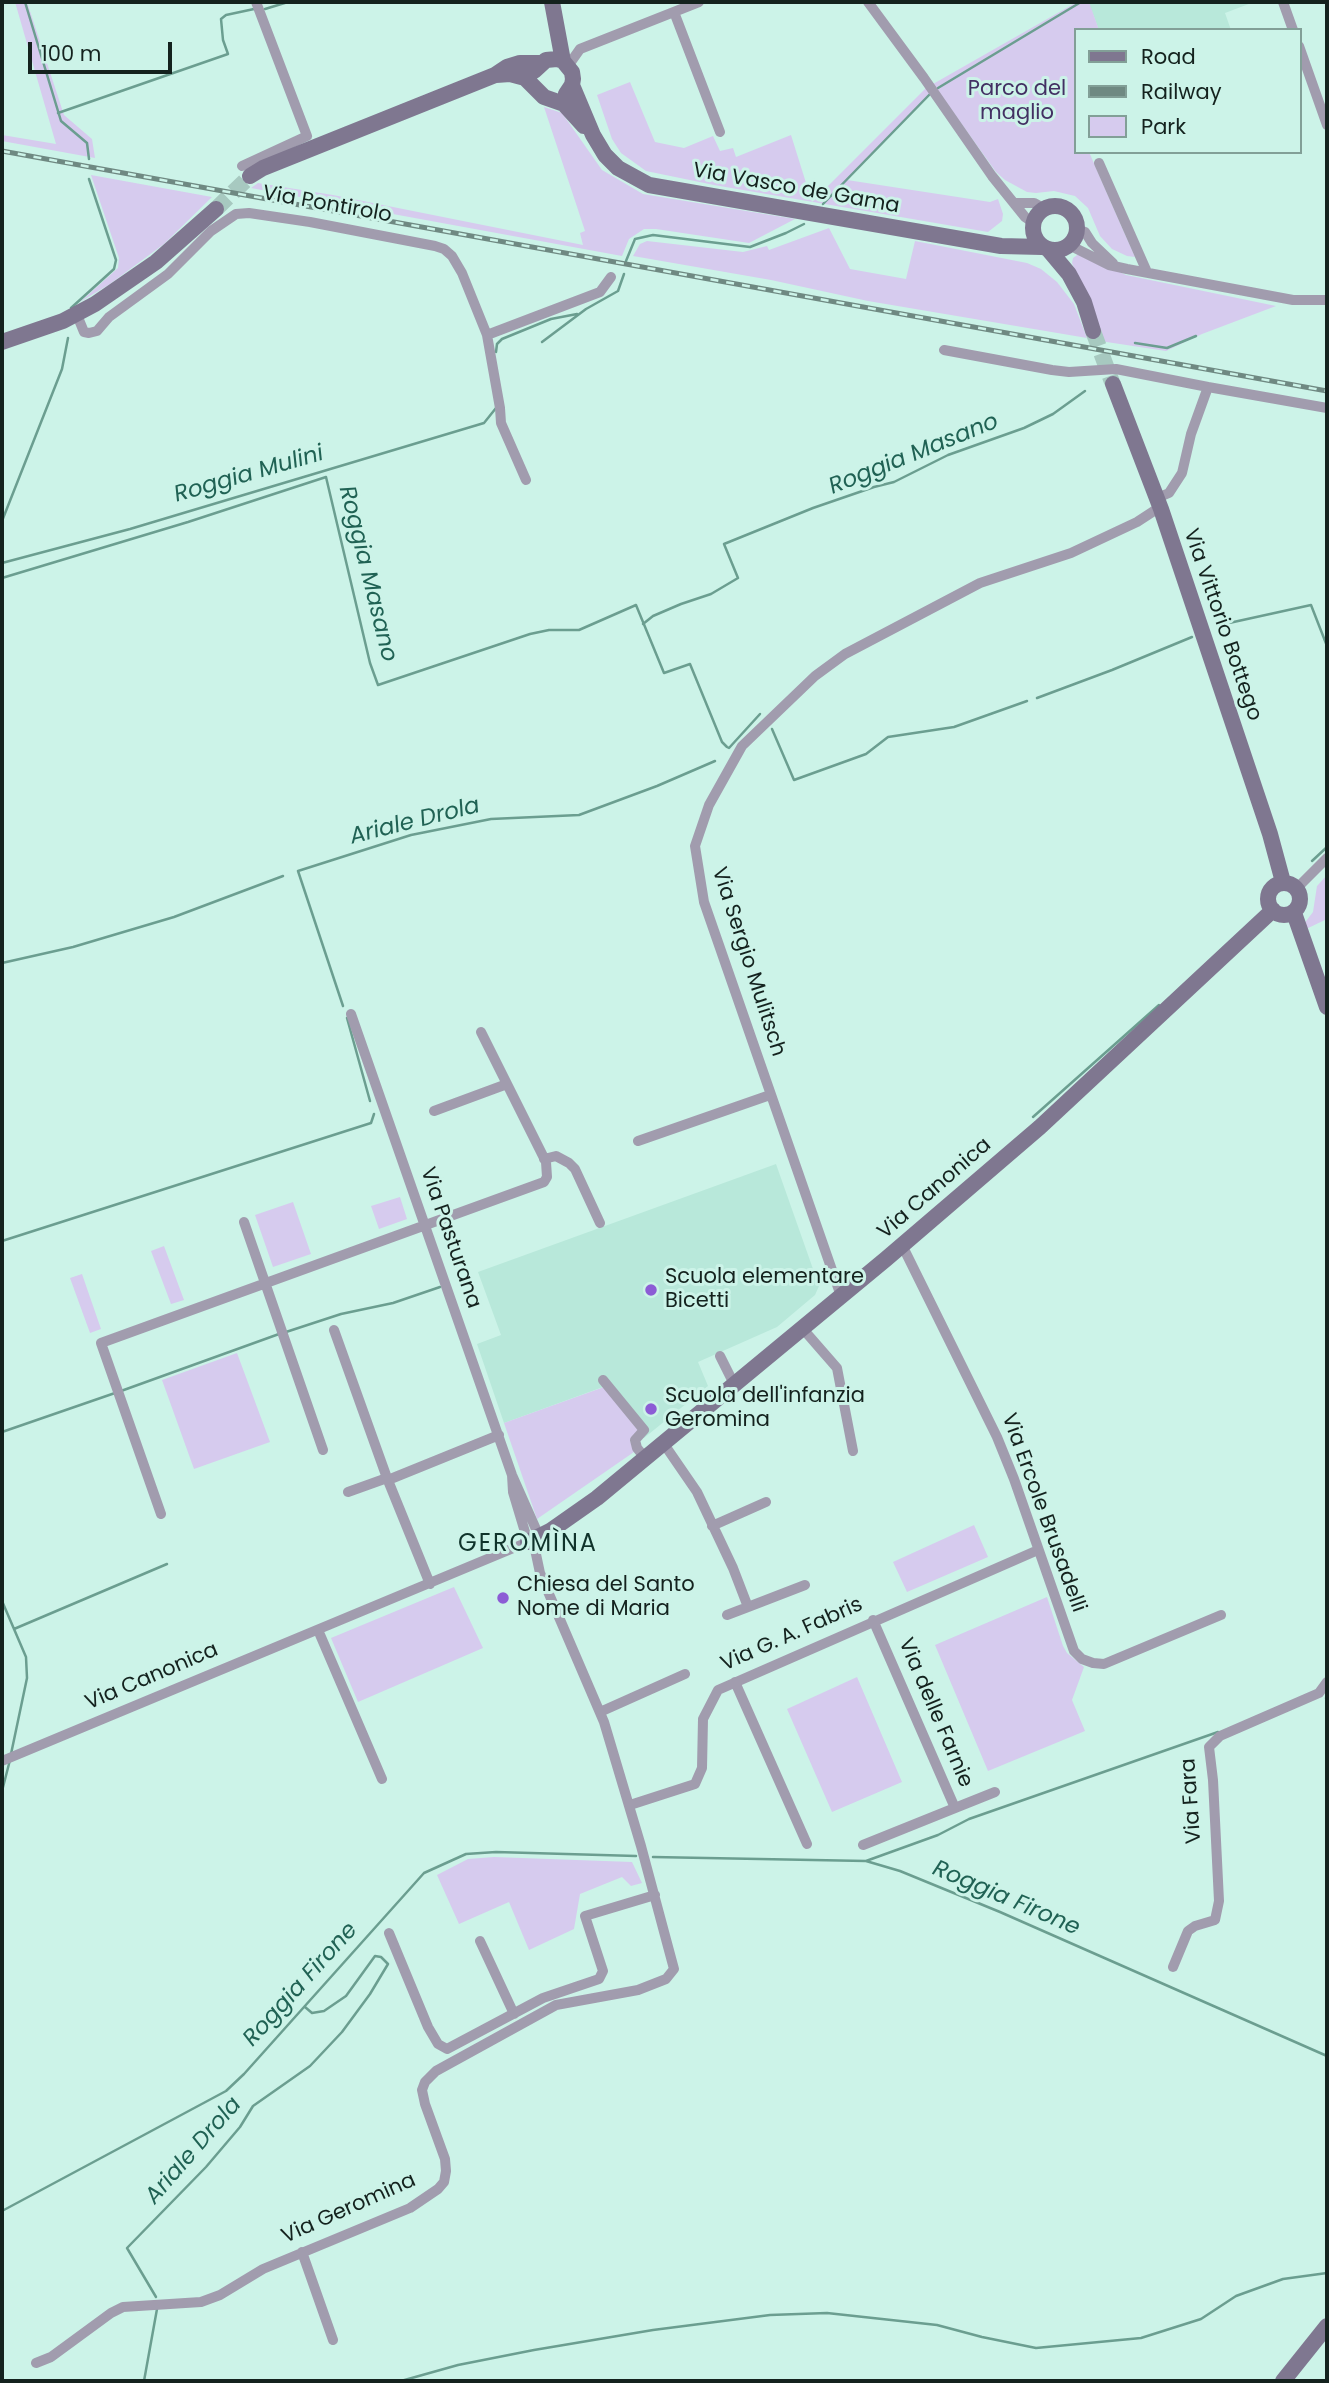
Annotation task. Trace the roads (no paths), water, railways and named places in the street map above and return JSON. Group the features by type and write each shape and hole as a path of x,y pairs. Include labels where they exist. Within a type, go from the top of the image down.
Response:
{"street":[{"path":"246,172 307,136 256,2"},
{"path":"566,64 580,48 699,2"},
{"path":"868,2 974,151 1033,225 1035,238 1069,274 1084,302 1093,331"},
{"path":"1283,2 1292,28"},
{"path":"552,4 566,64 572,72 572,85 564,96 550,99 538,93 534,74 552,52 555,37 552,4"},
{"path":"674,12 720,132"},
{"path":"1301,53 1327,125"},
{"path":"543,62 551,59 566,64"},
{"name":"Via Pontirolo","path":"246,172 263,168 520,63 543,62"},
{"path":"495,75 510,74 524,78 535,87"},
{"name":"Via Vasco de Gama","path":"572,85 593,135 605,155 618,168 649,185 1001,246 1011,244 1017,247 1045,248"},
{"name":"Via Vasco de Gama","path":"550,99 564,104 593,135"},
{"path":"1099,163 1147,272"},
{"path":"1016,203 1034,203 1045,209"},
{"path":"1011,244 1033,225 1039,213 1045,209 1059,207 1066,210 1072,215 1075,236 1068,246 1059,250 1045,248"},
{"path":"2,342 77,315 156,262 216,209"},
{"name":"Via Pontirolo","path":"77,315 84,332 97,331 109,317 168,274 211,231 236,214 249,213 387,236 444,249 452,256 462,273 486,335 501,423 526,480"},
{"path":"1076,229 1084,232 1114,265"},
{"path":"1068,246 1109,265 1293,300 1327,300"},
{"path":"1068,246 1069,274"},
{"path":"486,335 600,292 611,278"},
{"path":"944,350 1069,372 1116,369 1327,408"},
{"name":"Via Vittorio Bottego","path":"1113,384 1159,502 1270,834 1290,885"},
{"name":"Via Sergio Mulitsch","path":"841,1296 705,902 695,846 709,806 742,746 815,676 845,654 980,583 1071,553 1137,522 1169,493 1182,472 1191,434 1208,387"},
{"path":"1290,885 1301,898 1298,909 1285,916 1272,910 1268,901 1270,891 1290,885 1327,858"},
{"name":"Via Canonica","path":"2,1761 530,1541 597,1498 803,1329 1040,1127 1272,910"},
{"path":"1294,912 1321,969 1327,1007"},
{"name":"Via Pasturana","path":"351,1014 499,1435 530,1541"},
{"path":"162,1514 101,1343 538,1186 547,1177 544,1159 481,1032"},
{"path":"434,1111 507,1084"},
{"path":"638,1141 770,1095"},
{"path":"544,1159 556,1156 575,1169 600,1223"},
{"path":"244,1222 323,1450"},
{"name":"Via Ercole Brusadelli","path":"902,1245 997,1437 1074,1651 1093,1664 1114,1661 1221,1615"},
{"path":"803,1329 837,1368 853,1451"},
{"path":"334,1330 388,1479 430,1584"},
{"path":"720,1356 735,1385"},
{"path":"603,1380 644,1430 635,1440 637,1448 646,1459"},
{"path":"348,1492 499,1435"},
{"path":"664,1444 697,1492 748,1607"},
{"path":"712,1526 766,1502"},
{"name":"Via Geromina","path":"36,2363 51,2357 123,2307 201,2302 220,2295 263,2269 410,2208 444,2182 445,2159 422,2090 425,2082 436,2071 556,2005 623,1994 660,1982 670,1974 674,1963 630,1805 600,1712 540,1573 530,1541"},
{"name":"Via G. A. Fabris","path":"630,1805 695,1784 702,1768 702,1726 707,1709 718,1690 1038,1550"},
{"path":"727,1615 804,1585"},
{"name":"Via delle Farnie","path":"863,1845 955,1808 873,1620"},
{"path":"318,1630 382,1779"},
{"path":"600,1712 685,1674"},
{"path":"735,1682 807,1844"},
{"name":"Via Fara","path":"1172,1967 1188,1931 1215,1920 1219,1901 1209,1747 1220,1736 1319,1693 1327,1682"},
{"path":"955,1808 995,1792"},
{"path":"388,1933 428,2026 443,2047 452,2048 556,1992 599,1979 603,1971 586,1916 655,1895"},
{"path":"480,1941 514,2014"},
{"path":"302,2252 333,2340"},
{"path":"1283,2381 1327,2326"}],"waterway":[{"path":"25,2 61,121 87,143 89,159"},
{"path":"265,9 288,2"},
{"name":"Roggia Mulini","path":"938,88 1081,2"},
{"path":"58,113 228,54 223,40 221,19 226,15 254,9"},
{"name":"Roggia Mulini","path":"823,204 931,93"},
{"path":"71,308 114,269 116,260 89,179"},
{"name":"Roggia Mulini","path":"626,261 635,239 653,235 750,247 804,224"},
{"name":"Roggia Mulini","path":"542,342 586,309 618,291 624,274"},
{"name":"Roggia Mulini","path":"496,352 497,344 502,339 551,319 577,314"},
{"name":"Roggia Masano","path":"1135,343 1167,348 1196,336"},
{"path":"2,521 62,369 68,338"},
{"name":"Roggia Masano","path":"643,624 653,616 711,594 738,578 724,544 813,508 894,482 948,455 1024,428 1053,414 1085,391"},
{"name":"Roggia Mulini","path":"2,563 130,529 484,423 496,408"},
{"name":"Roggia Masano","path":"2,578 326,477 370,663 378,685 530,634 549,630 579,630 636,605 664,673 690,664 722,742 727,747 729,748 760,714"},
{"name":"Roggia Masano","path":"1220,625 1311,605 1327,646"},
{"name":"Roggia Masano","path":"1037,698 1192,637"},
{"name":"Roggia Masano","path":"772,729 794,780 866,754 888,737 954,727 1027,701"},
{"name":"Ariale Drola","path":"343,1006 298,871 411,835 491,819 579,815 715,761"},
{"path":"1312,861 1327,847"},
{"path":"2,963 73,947 174,917 283,876"},
{"path":"1033,1117 1159,1005"},
{"name":"Ariale Drola","path":"347,1018 370,1101"},
{"name":"Ariale Drola","path":"2,1241 371,1123 374,1114"},
{"path":"286,1332 341,1314 393,1303 440,1287"},
{"path":"121,1391 279,1334"},
{"path":"2,1432 115,1393"},
{"path":"14,1629 167,1564"},
{"path":"2,1601 26,1657 27,1678 11,1754"},
{"path":"866,1861 938,1835 969,1819 1218,1732"},
{"path":"2,1791 10,1760"},
{"name":"Roggia Firone","path":"2,2211 226,2091 424,1873 466,1854 496,1852 636,1856"},
{"name":"Roggia Firone","path":"653,1857 866,1861 900,1871 1000,1912 1327,2056"},
{"name":"Ariale Drola","path":"156,2297 127,2248 206,2167 240,2127 253,2106 310,2066 342,2032 388,1964 381,1957 375,1956 346,1996 324,2011 312,2013 305,2007"},
{"path":"401,2381 458,2365 534,2350 653,2330 770,2315 827,2313 937,2325 1036,2348 1141,2338 1201,2319 1236,2296 1283,2279 1327,2273"},
{"name":"Ariale Drola","path":"144,2381 157,2309"}],"tunnel":[{"path":"216,209 250,176"},
{"path":"1093,331 1112,382"}],"railway":[{"path":"2,151 1327,391"}],"place":[{"name":"Scuola elementare Bicetti","path":"651,1290"},
{"name":"Scuola dell'infanzia Geromina","path":"651,1409"},
{"name":"Chiesa del Santo Nome di Maria","path":"503,1598"}],"district":[{"name":"GEROMÌNA","path":"528,1545"}],"park label":[{"name":"Parco del maglio","path":"1017,102"}]}
